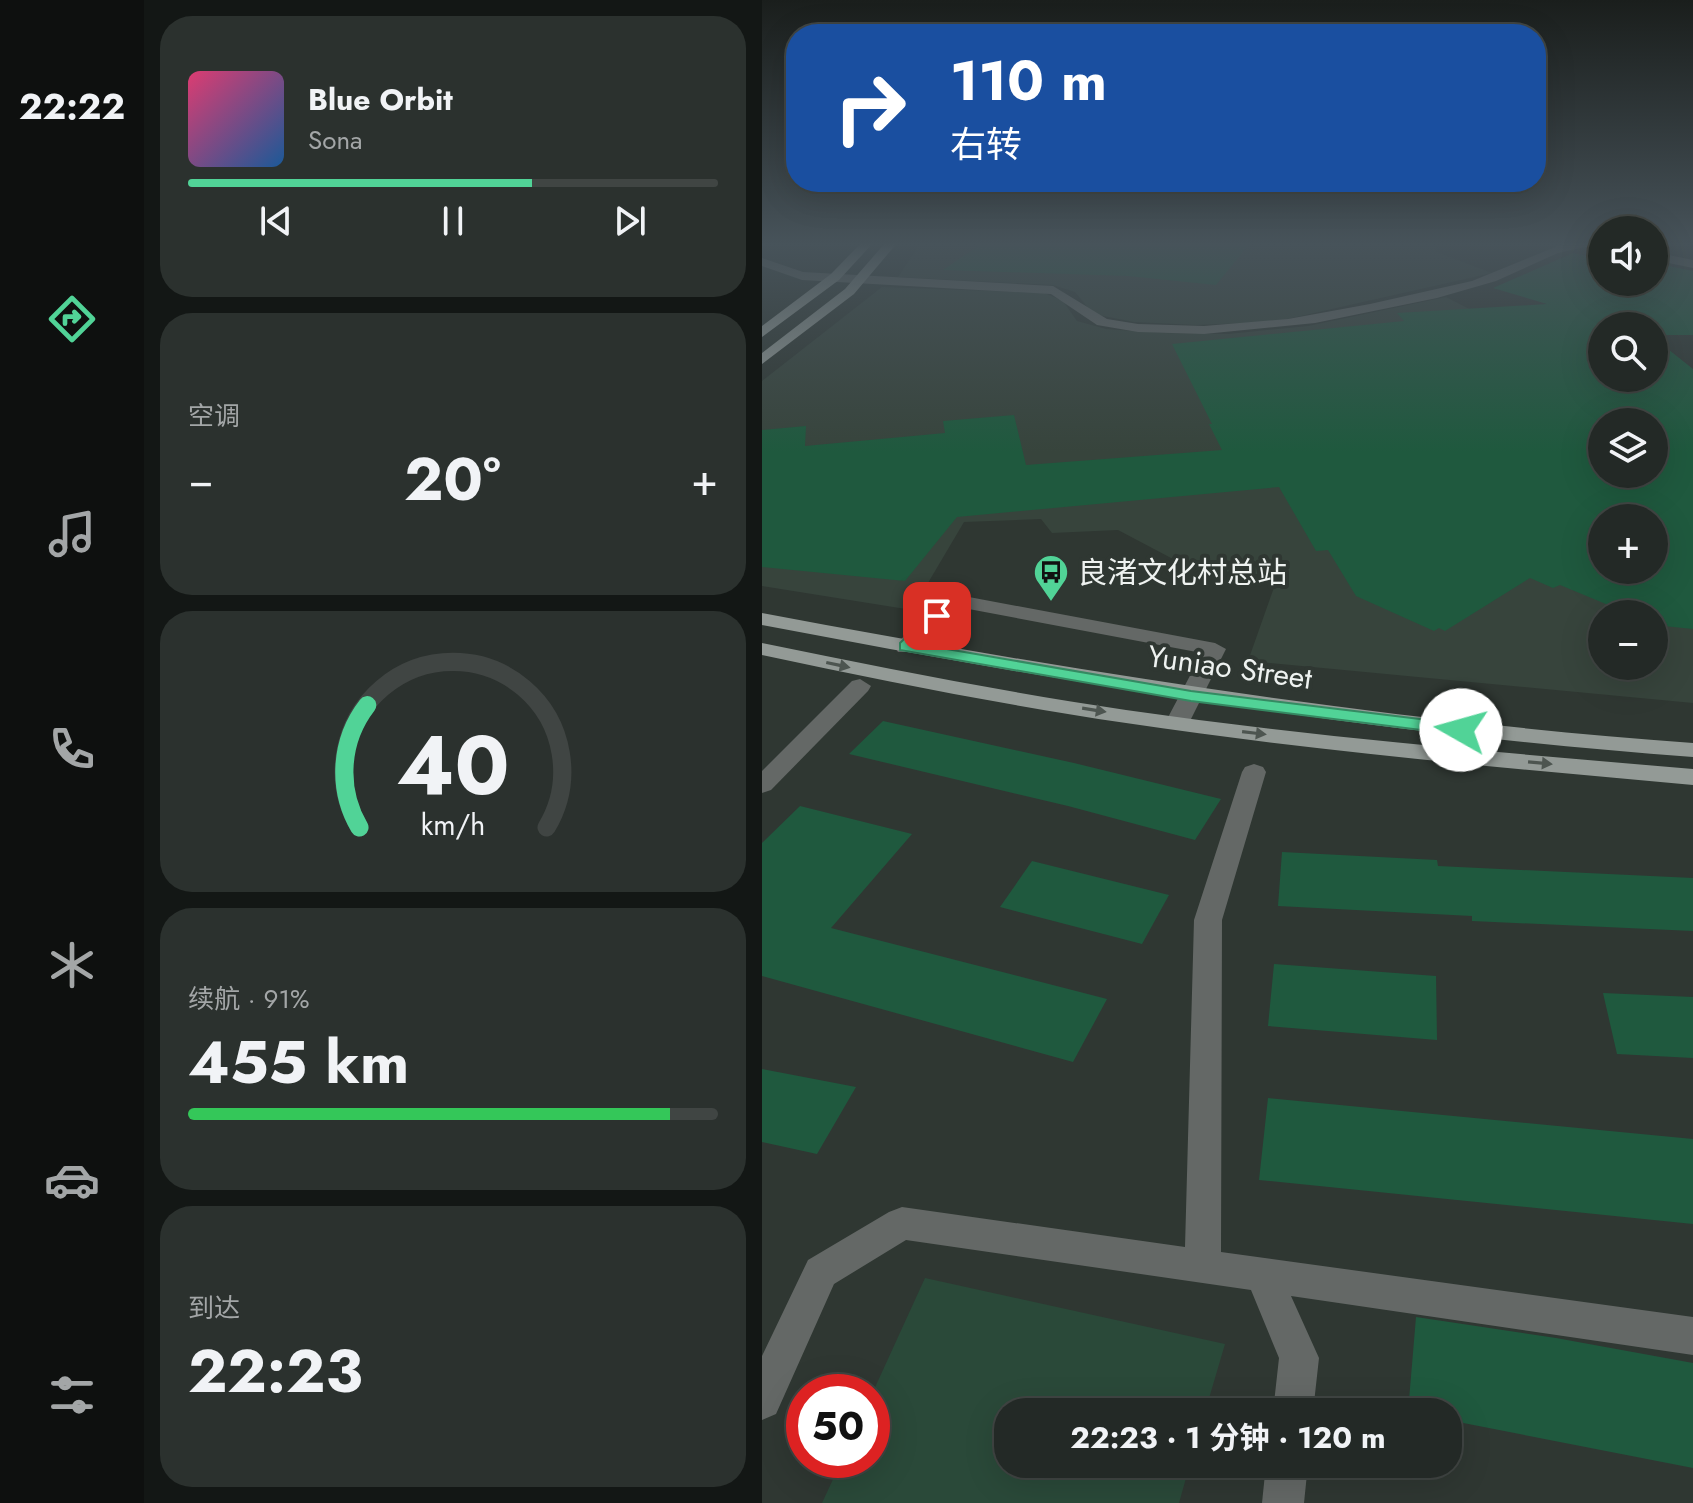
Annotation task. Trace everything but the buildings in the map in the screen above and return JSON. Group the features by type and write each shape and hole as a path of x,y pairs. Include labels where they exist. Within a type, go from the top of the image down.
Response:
{"main road":[{"path":"762,333 789,312"},
{"path":"762,360 822,312"},
{"name":"Yuniao Street","path":"762,619 1191,696 1461,730 1693,750"},
{"name":"Yuniao Street","path":"762,649 873,673 1177,723 1417,752 1693,777"}],"street":[{"path":"1081,312 1105,323 1161,330 1229,330 1350,312"},
{"path":"906,647 953,600 1215,649 1177,723"},
{"path":"762,785 860,686"},
{"path":"1203,1266 1208,920 1254,772"},
{"path":"762,1400 821,1272 902,1223 1693,1336"},
{"path":"1263,1274 1299,1358 1295,1398"},
{"path":"1283,1503 1286,1478"}],"shaded area":[{"path":"850,312 1071,312 1077,321 1106,329 1228,334 1308,326 1374,312 1475,312 1539,345 1591,408 1588,408 1588,488 1668,488 1668,472 1693,471 1693,703 1248,661 1278,576 1190,568 1118,530 1052,533 1041,519 964,522 912,610 762,586 762,381"},
{"path":"1091,312 1318,312 1274,322 1196,325 1134,322"}],"green space":[{"path":"925,1278 1225,1344 1209,1398 994,1398 994,1478 1186,1478 1179,1503 822,1503 834,1478 890,1478 890,1374 881,1374"}],"place":[{"name":"良渚文化村总站","path":"1051,603"}],"route":[{"path":"937,616 906,647 1191,696 1461,730"}]}
